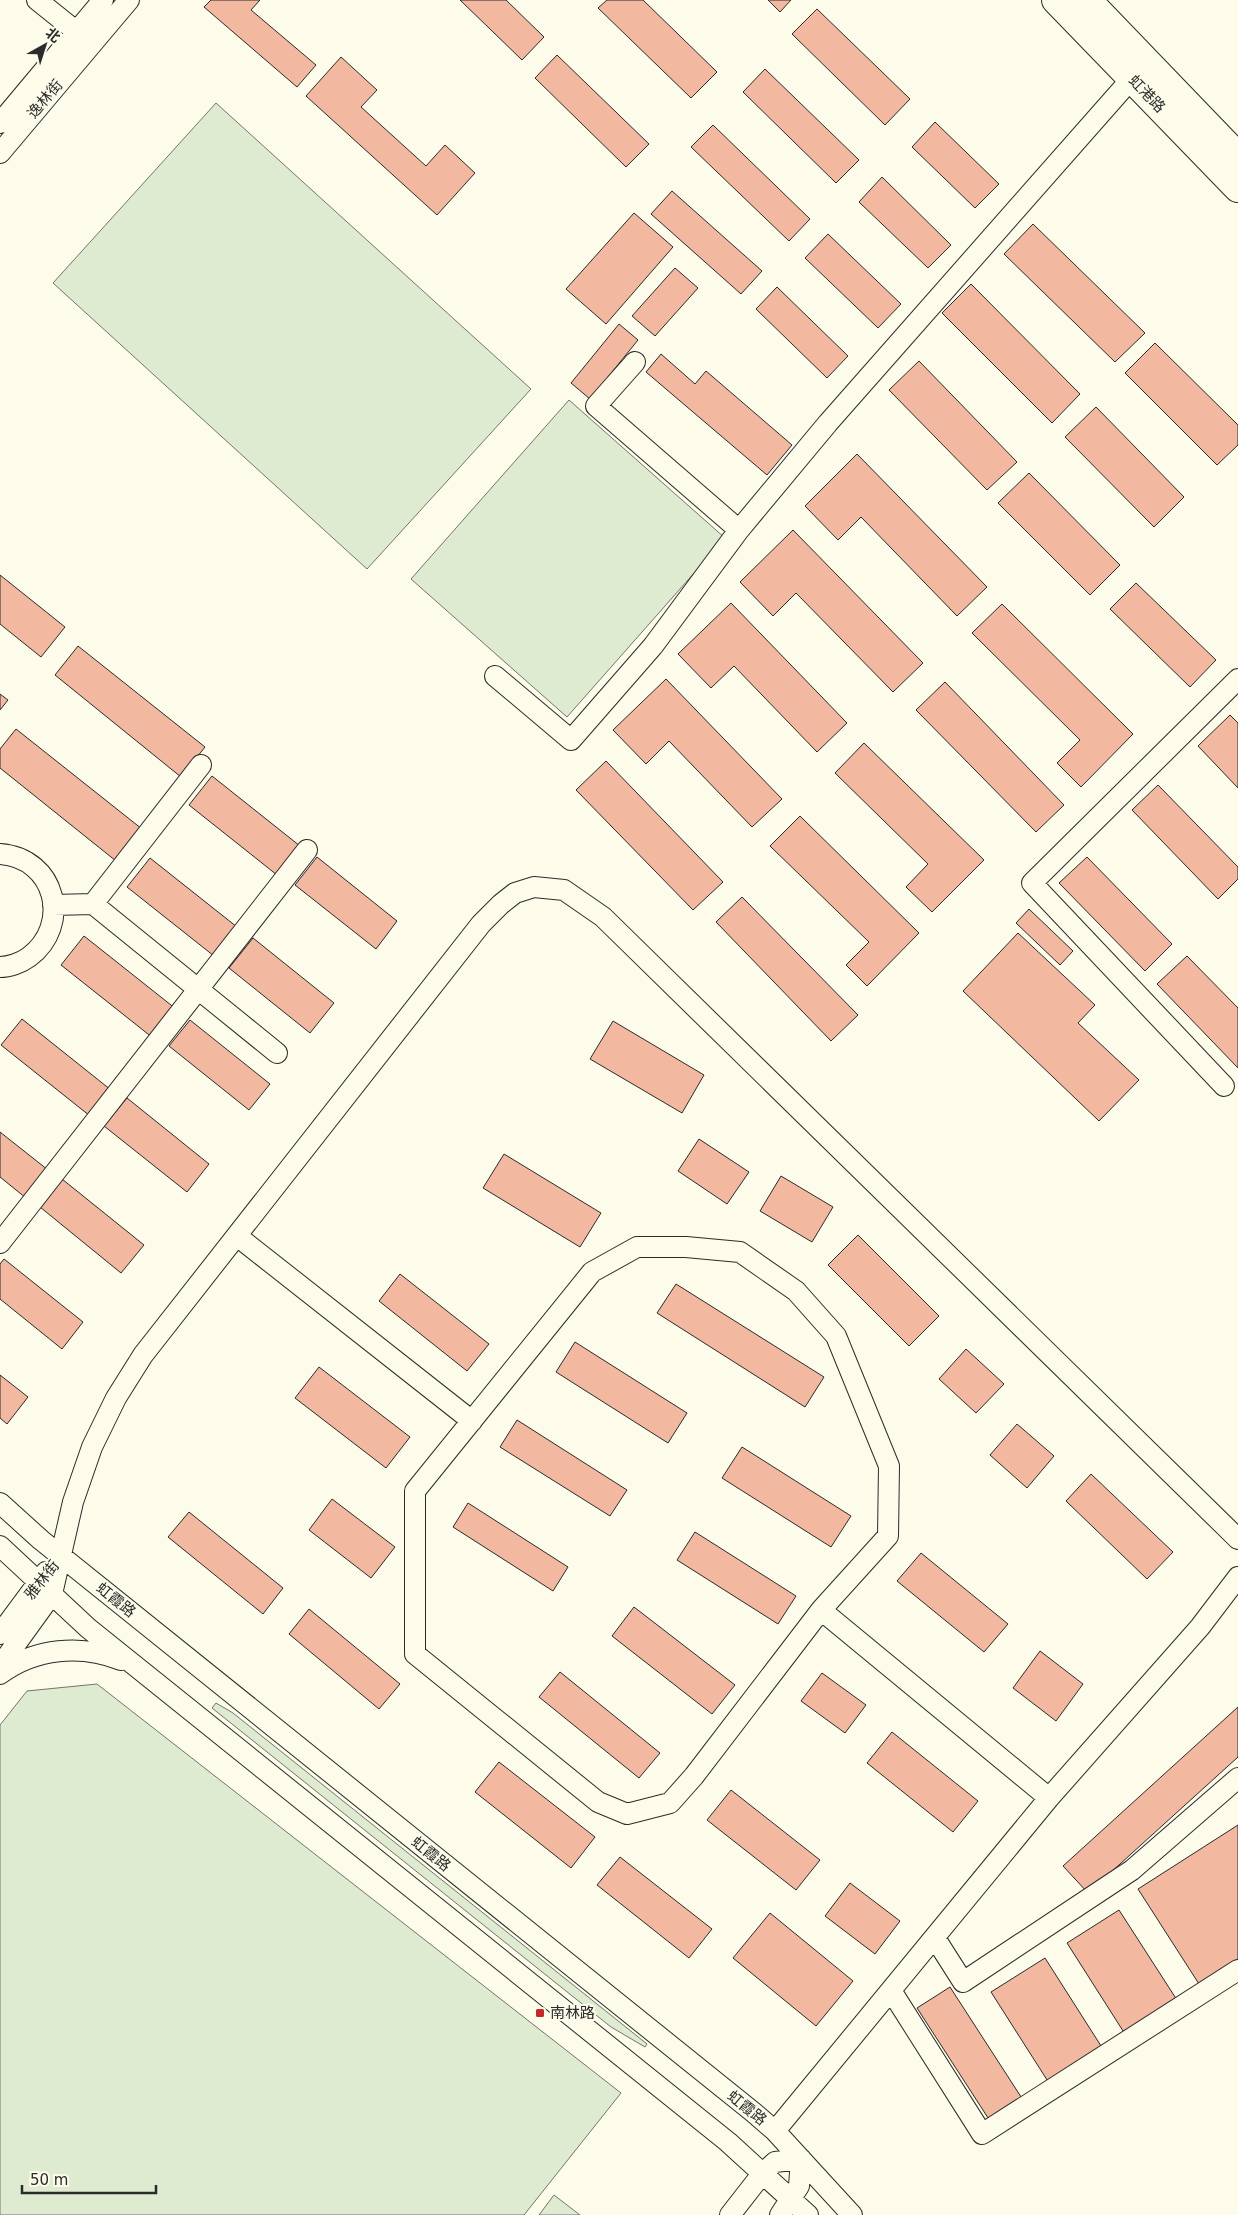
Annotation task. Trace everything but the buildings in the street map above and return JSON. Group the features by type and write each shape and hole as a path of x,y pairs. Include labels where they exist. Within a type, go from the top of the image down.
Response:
{"highway":[{"name":"虹港路","path":"1056,0 1238,157"},
{"name":"虹港路","path":"1087,0 1139,70 1238,188"}],"street":[{"path":"37,0 77,32"},
{"name":"逸林街","path":"0,123 103,0"},
{"name":"逸林街","path":"0,153 129,0"},
{"path":"495,676 571,740 653,646 739,530 828,423 1139,70"},
{"path":"636,362 596,406 739,530"},
{"path":"1224,1086 1032,883 1238,679"},
{"path":"93,904 201,765"},
{"path":"0,1243 307,850"},
{"path":"0,854 11,855 29,863 43,877 52,895 54,914 50,933 39,950 23,962 0,967"},
{"path":"61,1556 73,1502 92,1447 116,1398 143,1355 481,924 515,893 534,887 564,890 603,917 1238,1539"},
{"path":"53,905 93,904 277,1053"},
{"path":"237,1236 472,1421"},
{"path":"686,1247 740,1252 796,1291 836,1336 889,1466 888,1536 821,1610 694,1776 670,1803 628,1814 598,1802 415,1654 414,1492 592,1272 637,1248 686,1247"},
{"name":"虹霞路","path":"0,1503 28,1530 775,2131 852,2215"},
{"path":"0,1546 88,1628 728,2142 762,2174 786,2208 808,2215"},
{"name":"雅林街","path":"0,1666 45,1588 61,1556"},
{"path":"775,2131 892,1992 1050,1798 1200,1627 1238,1577"},
{"name":"雅林街","path":"0,1634 45,1588"},
{"path":"821,1610 1050,1798"},
{"path":"0,1674 32,1656 57,1651 91,1652 108,1655 133,1664"},
{"path":"935,1938 963,1982 1132,1870 1238,1778"},
{"path":"892,1992 982,2134 1238,1970"},
{"path":"730,2215 762,2174 775,2162 802,2159 799,2186 786,2208"}],"green space":[{"path":"216,103 531,389 367,569 53,283"},
{"path":"569,400 725,538 567,717 411,579"},
{"path":"97,1684 621,2093 524,2215 0,2215 0,1725 27,1691"},
{"path":"216,1703 233,1713 647,2044 645,2047 611,2027 212,1708"},
{"path":"554,2195 580,2215 539,2215"}],"place":[{"name":"南林路","path":"540,2013"}]}
